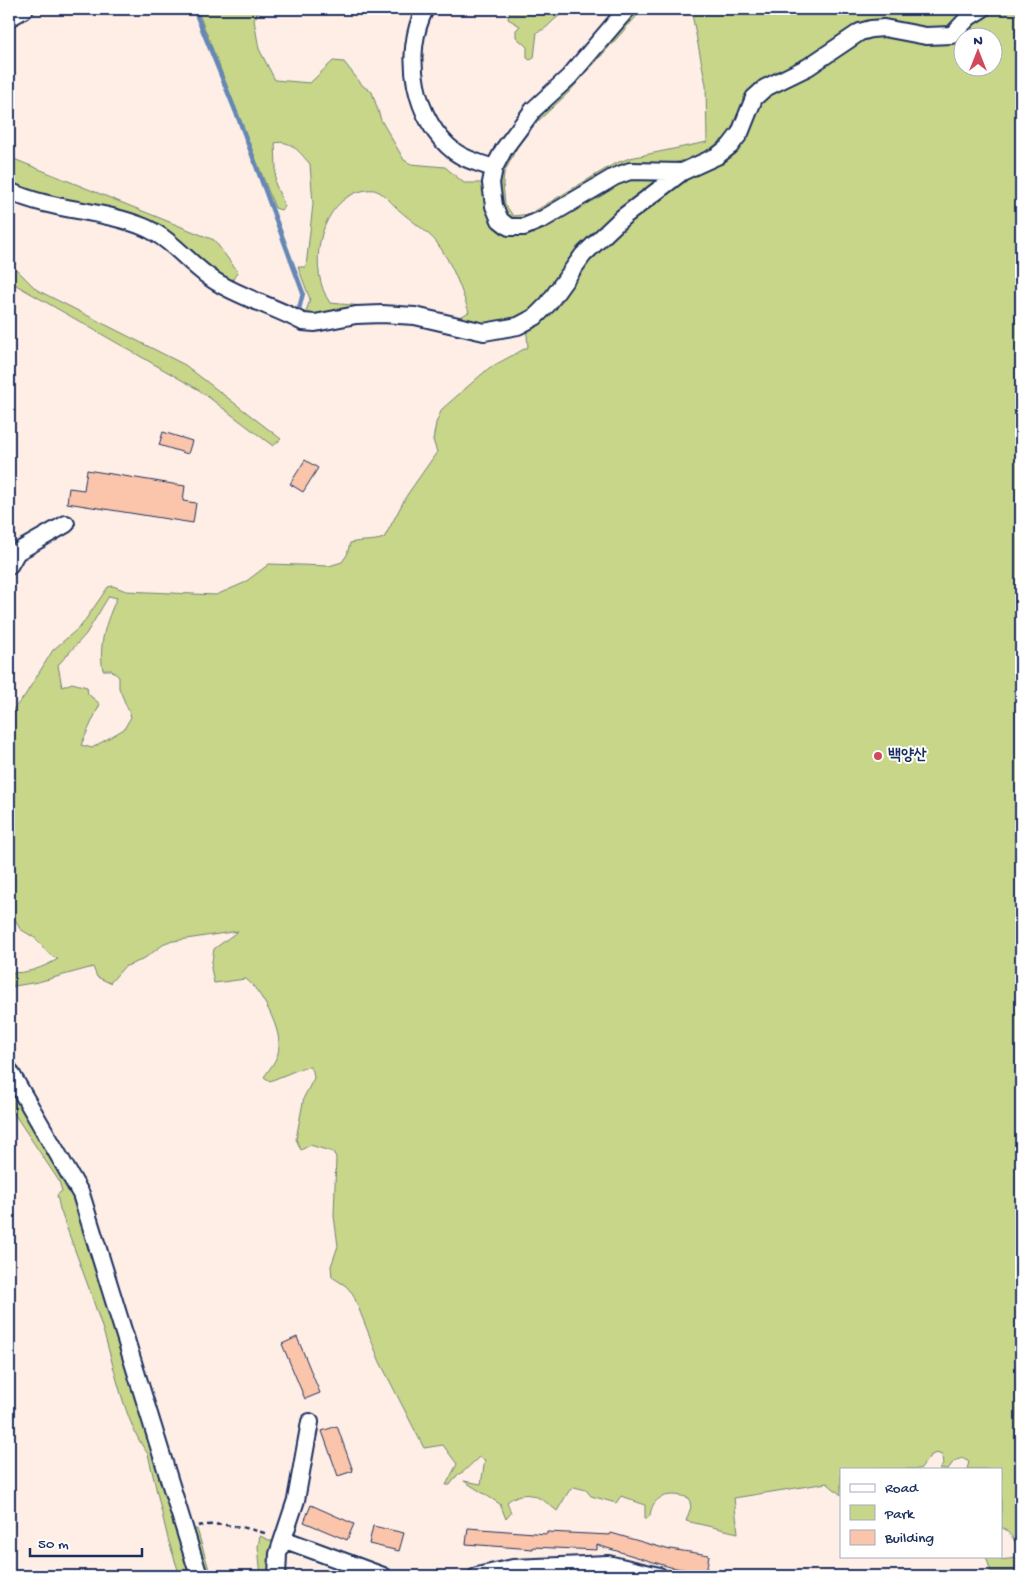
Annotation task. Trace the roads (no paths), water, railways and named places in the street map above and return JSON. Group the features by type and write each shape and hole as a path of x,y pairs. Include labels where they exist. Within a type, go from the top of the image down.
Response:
{"street":[{"path":"9,18 25,9"},
{"path":"425,9 416,28 414,46 416,85 421,104 440,138 456,153 494,168"},
{"path":"627,9 569,76 532,110 504,149 494,168 492,183 494,206 500,220 509,227 524,227 543,219 590,190 630,172 682,172"},
{"path":"9,191 50,206 105,215 146,228 178,248 220,284 304,322 315,323 356,315 382,314 415,316 484,332 518,326 534,317 562,287 583,255 597,240 682,172 717,156 730,146 740,133 754,98 765,88 808,67 860,32 884,28 926,36 952,35 969,17 982,9"},
{"path":"9,566 17,552 66,524"},
{"path":"9,1070 81,1194 199,1576"},
{"path":"278,1576 278,1554 296,1500 310,1422"},
{"path":"283,1538 383,1576"},
{"path":"477,1576 513,1568 608,1564 659,1576"}],"waterway":[{"path":"194,9 241,125 303,293 299,309"}],"place":[{"name":"백양산","path":"878,756"}]}
